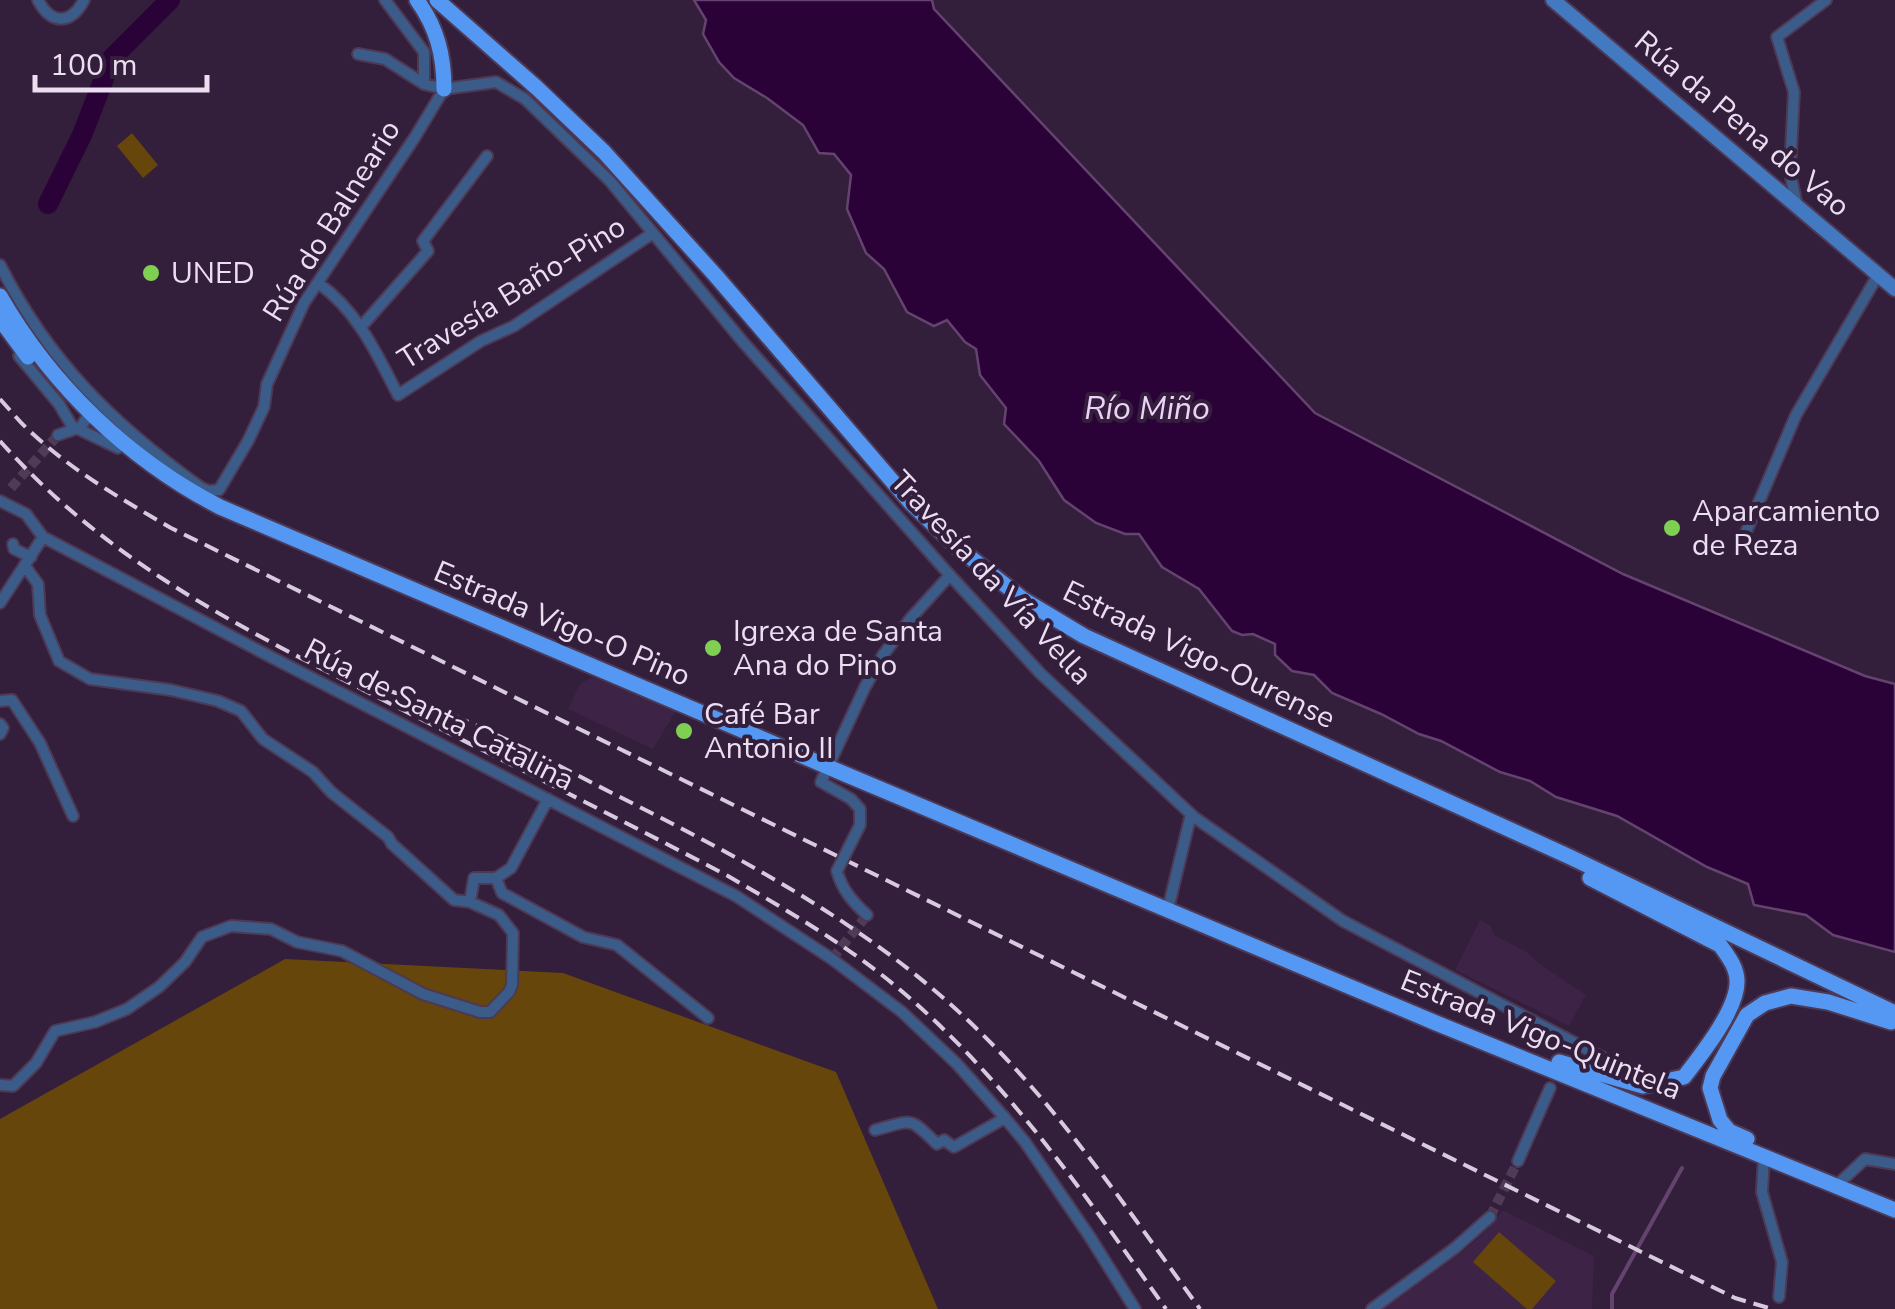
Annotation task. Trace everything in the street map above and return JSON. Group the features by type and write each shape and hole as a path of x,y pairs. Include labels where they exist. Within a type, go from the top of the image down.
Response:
{"highway":[{"path":"417,0 434,28 444,59 444,89"},
{"name":"Estrada Vigo-Ourense","path":"436,0 604,152 911,503 956,546 1024,600 1084,636 1570,857 1895,1014"},
{"name":"Estrada Vigo-O Pino","path":"0,296 85,421 166,475 826,766 1168,909"},
{"path":"0,319 45,378 85,421 141,465 166,475"},
{"path":"1418,788 1720,945 1731,960 1737,981 1732,1006 1684,1077 1643,1086 1436,1023"},
{"name":"Estrada Vigo-Quintela","path":"1168,909 1895,1210"},
{"path":"1836,1186 1817,1168 1729,1131 1713,1103 1710,1088 1714,1076 1747,1015 1765,1003 1791,996 1828,1002 1895,1023"}],"main road":[{"name":"Rúa da Pena do Vao","path":"1552,0 1895,289"}],"street":[{"path":"38,0 50,16 59,18 75,13 84,0"},
{"path":"385,0 424,52 424,84"},
{"path":"1797,206 1790,172 1794,92 1777,37 1826,0"},
{"path":"358,54 385,59 424,84 444,89"},
{"name":"Travesía da Vía Vella","path":"444,89 496,82 525,98 610,181 743,342 1040,673 1191,814 1343,920 1654,1084"},
{"name":"Rúa do Balneario","path":"219,499 264,407 267,384 304,303 444,89"},
{"path":"318,283 335,294 361,326 428,251 423,241 488,156"},
{"name":"Travesía Baño-Pino","path":"361,326 398,395 481,341 514,326 653,233"},
{"path":"0,265 52,350 90,396 158,456 219,499"},
{"path":"1744,537 1796,415 1878,275"},
{"path":"0,331 59,404 64,416 85,421 90,396"},
{"path":"1,501 11,488"},
{"name":"Rúa de Santa Catalina","path":"1,501 26,514 43,537 736,896 832,959 902,1012 957,1064 1005,1118 1090,1237 1135,1309"},
{"path":"0,603 43,537"},
{"path":"0,1085 13,1086 36,1063 55,1031 95,1022 127,1009 160,987 202,938 231,926 271,929 297,942 342,951 424,994 480,1012 490,1012 512,985 513,934 499,915 470,902 454,900 388,837 331,792 314,772 263,739 241,711 171,690 90,679 59,661 40,614 38,584 28,562 13,544"},
{"path":"868,914 854,904 840,884 837,870 860,825 860,809 851,799 821,782 883,656 950,575"},
{"path":"0,701 12,700 40,743 73,816"},
{"path":"0,724 0,734"},
{"path":"470,902 474,878 496,878 511,868 548,799"},
{"path":"1168,909 1191,814"},
{"path":"496,878 502,893 582,937 617,945 708,1018"},
{"path":"1564,1063 1573,1043"},
{"path":"1519,1055 1550,1088"},
{"path":"1550,1088 1582,1081"},
{"path":"1518,1160 1550,1088"},
{"path":"875,1130 915,1123 937,1144 944,1140 954,1147 1005,1118"},
{"path":"1764,1156 1762,1192 1782,1262 1779,1296"},
{"path":"1836,1186 1866,1159 1895,1164"},
{"path":"1372,1309 1490,1217"}],"shaded area":[{"path":"132,133 158,165 143,178 117,146"},
{"path":"592,677 676,711 653,749 568,709 580,684"},
{"path":"1480,920 1491,926 1494,935 1527,952 1586,995 1569,1026 1455,970"},
{"path":"285,959 563,973 836,1072 938,1309 0,1309 0,1119"},
{"path":"1503,1210 1594,1256 1592,1309 1383,1309 1464,1251"},
{"path":"1499,1232 1556,1281 1532,1309 1527,1309 1473,1262"}],"water":[{"name":"Río Miño","path":"694,0 932,0 934,9 1315,413 1623,574 1865,676 1895,684 1895,952 1833,935 1806,915 1754,905 1748,884 1707,867 1617,816 1556,797 1530,781 1500,772 1332,693 1314,675 1292,671 1275,655 1275,644 1253,634 1232,631 1199,589 1162,567 1139,534 1125,534 1096,523 1064,500 1039,461 1004,424 1006,408 980,375 976,349 947,320 934,326 907,312 884,269 866,253 847,209 851,175 834,154 819,153 803,125 734,78 719,62 703,34 706,20"}],"waterway":[{"path":"48,204 82,135 112,58 170,0"},
{"path":"1612,1309 1612,1294 1682,1168"}],"tunnel":[{"path":"11,488 58,435"},
{"path":"832,959 867,915"},
{"path":"1490,1217 1518,1161"}],"railway":[{"path":"0,399 65,461 171,528 1735,1298 1772,1309"},
{"path":"0,441 87,524 181,591 283,649 728,876 810,925 887,979 967,1052 1038,1134 1166,1309"},
{"path":"390,691 502,737 708,842 850,926 894,958 978,1030 1039,1095 1200,1309"}],"place":[{"name":"UNED","path":"151,273"},
{"name":"Aparcamiento de Reza","path":"1672,528"},
{"name":"Igrexa de Santa Ana do Pino","path":"713,648"},
{"name":"Café Bar Antonio II","path":"684,731"}]}
